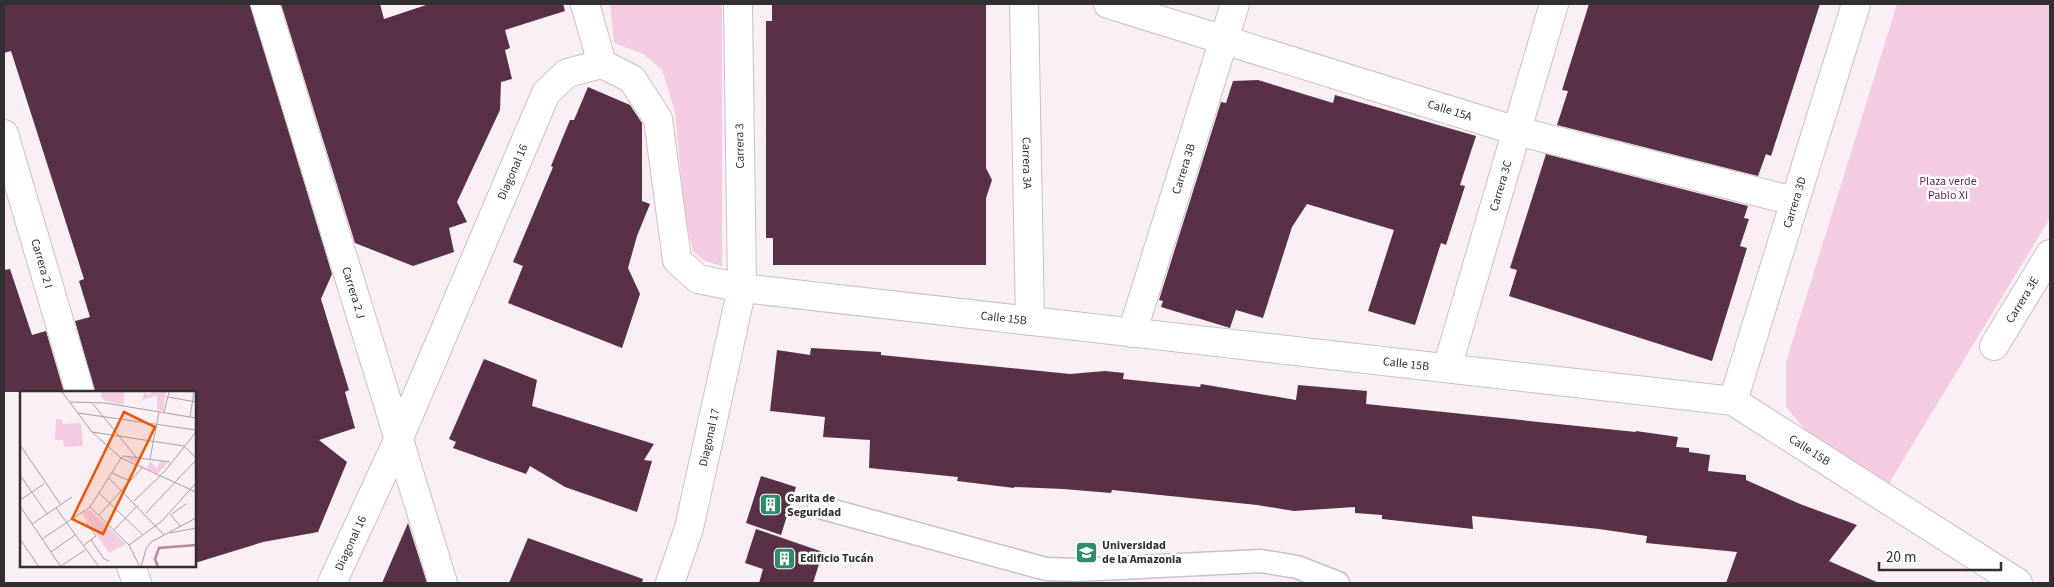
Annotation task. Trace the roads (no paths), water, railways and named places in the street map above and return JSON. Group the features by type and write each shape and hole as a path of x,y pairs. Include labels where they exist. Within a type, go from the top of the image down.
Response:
{"street":[{"name":"Carrera 2 J","path":"265,4 443,583"},
{"path":"584,4 602,64 632,79 658,119 677,260 698,280 742,288"},
{"name":"Carrera 3","path":"738,4 742,288"},
{"name":"Carrera 3A","path":"1024,4 1030,320"},
{"name":"Calle 15A","path":"1108,4 1517,131 1794,202"},
{"name":"Carrera 3B","path":"1132,333 1235,4"},
{"name":"Carrera 3C","path":"1447,368 1554,4"},
{"name":"Carrera 3D","path":"1733,401 1856,4"},
{"name":"Diagonal 16","path":"332,583 399,438 546,93 567,73 602,64"},
{"name":"Carrera 2 I","path":"4,134 80,391"},
{"name":"Carrera 3E","path":"1994,346 2050,254"},
{"name":"Calle 15B","path":"742,288 1733,401 2018,583"},
{"name":"Diagonal 17","path":"670,583 689,528 742,288"},
{"path":"131,567 136,583"}],"lane":[{"path":"819,507 1046,569 1078,570 1261,561 1297,567 1338,583"}],"place":[{"name":"Garita de Seguridad","path":"771,505"},
{"name":"Universidad de la Amazonia","path":"1086,552"},
{"name":"Edificio Tucán","path":"784,558"}],"park label":[{"name":"Plaza verde Pablo XI","path":"1948,188"}]}
